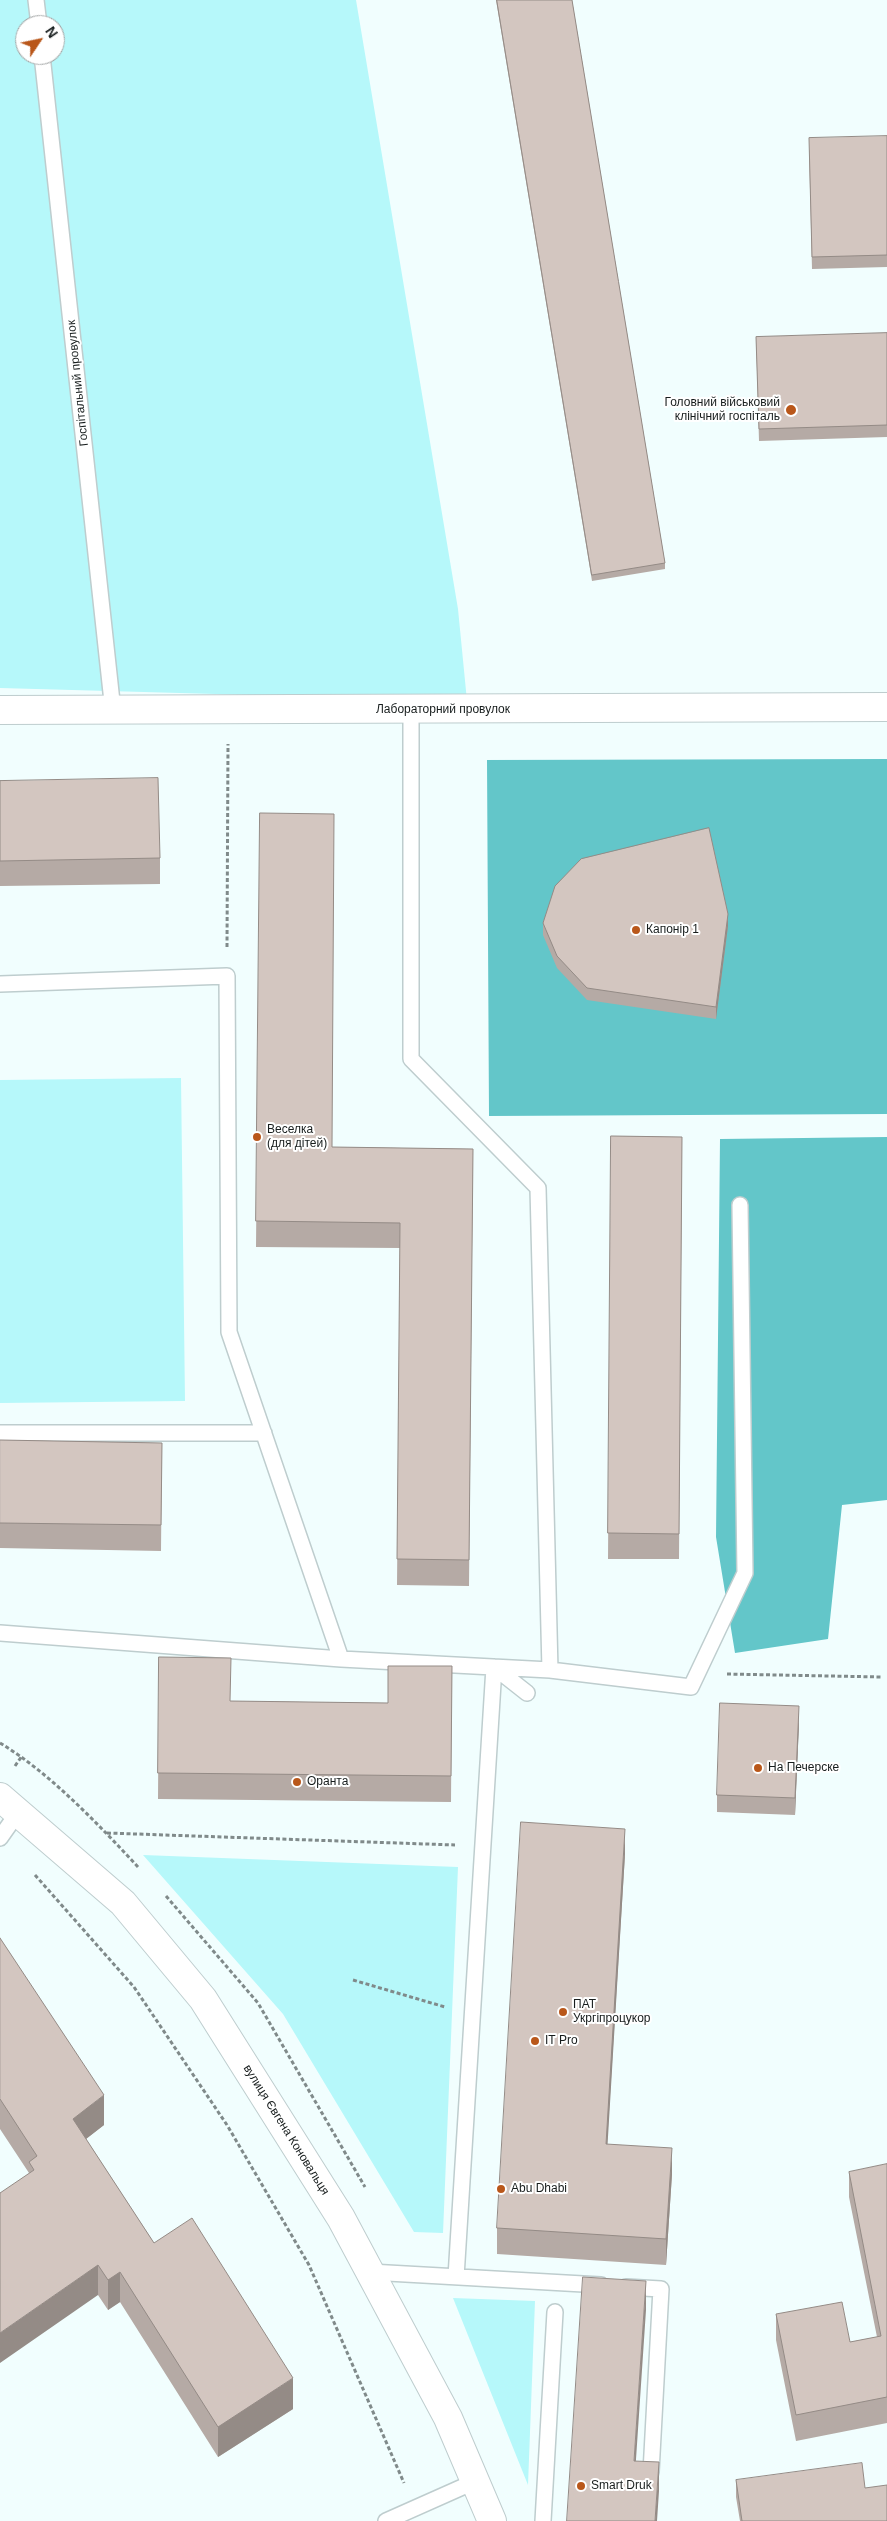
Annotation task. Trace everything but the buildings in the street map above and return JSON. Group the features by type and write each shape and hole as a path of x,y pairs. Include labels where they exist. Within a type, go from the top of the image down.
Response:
{"street":[{"name":"Лабораторний провулок","path":"0,710 887,707"},
{"name":"вулиця Євгена Коновальця","path":"10,1804 123,1904 203,1999 341,2218 448,2418 492,2521"}],"lane":[{"path":"36,0 38,15"},
{"name":"Госпітальний провулок","path":"43,65 113,711"},
{"path":"411,710 411,1059 538,1188 550,1670"},
{"path":"0,984 227,976 229,1332 341,1659"},
{"path":"0,1633 341,1659 550,1670 691,1687 745,1573 740,1205"},
{"path":"0,1433 264,1433"},
{"path":"494,1667 527,1693"},
{"path":"456,2277 481,1846 494,1667"},
{"path":"0,1838 10,1804"},
{"path":"370,2272 661,2288 651,2472"},
{"path":"543,2521 555,2312"},
{"path":"386,2521 476,2481"}],"path":[{"path":"227,976 228,710"},
{"path":"738,1674 881,1676"},
{"path":"106,1833 481,1846"},
{"path":"29,1869 134,1987 227,2125 309,2265 414,2508"},
{"path":"353,1980 472,2015"}],"shaded area":[{"path":"0,0 356,0 458,609 467,701 0,688"},
{"path":"887,759 887,1114 489,1116 487,760"},
{"path":"181,1078 185,1401 0,1403 0,1080"},
{"path":"887,1137 887,1500 842,1505 828,1639 735,1653 716,1537 720,1139"},
{"path":"143,1855 458,1867 443,2233 414,2232 283,2014"},
{"path":"453,2298 535,2301 528,2485"}],"place":[{"name":"Головний військовий клінічний госпіталь","path":"791,410"},
{"name":"Капонір 1","path":"636,930"},
{"name":"Веселка (для дітей)","path":"257,1137"},
{"name":"На Печерске","path":"758,1768"},
{"name":"Оранта","path":"297,1782"},
{"name":"ПАТ Укргіпроцукор","path":"563,2012"},
{"name":"IT Pro","path":"535,2041"},
{"name":"Abu Dhabi","path":"501,2189"},
{"name":"Smart Druk","path":"581,2486"}]}
